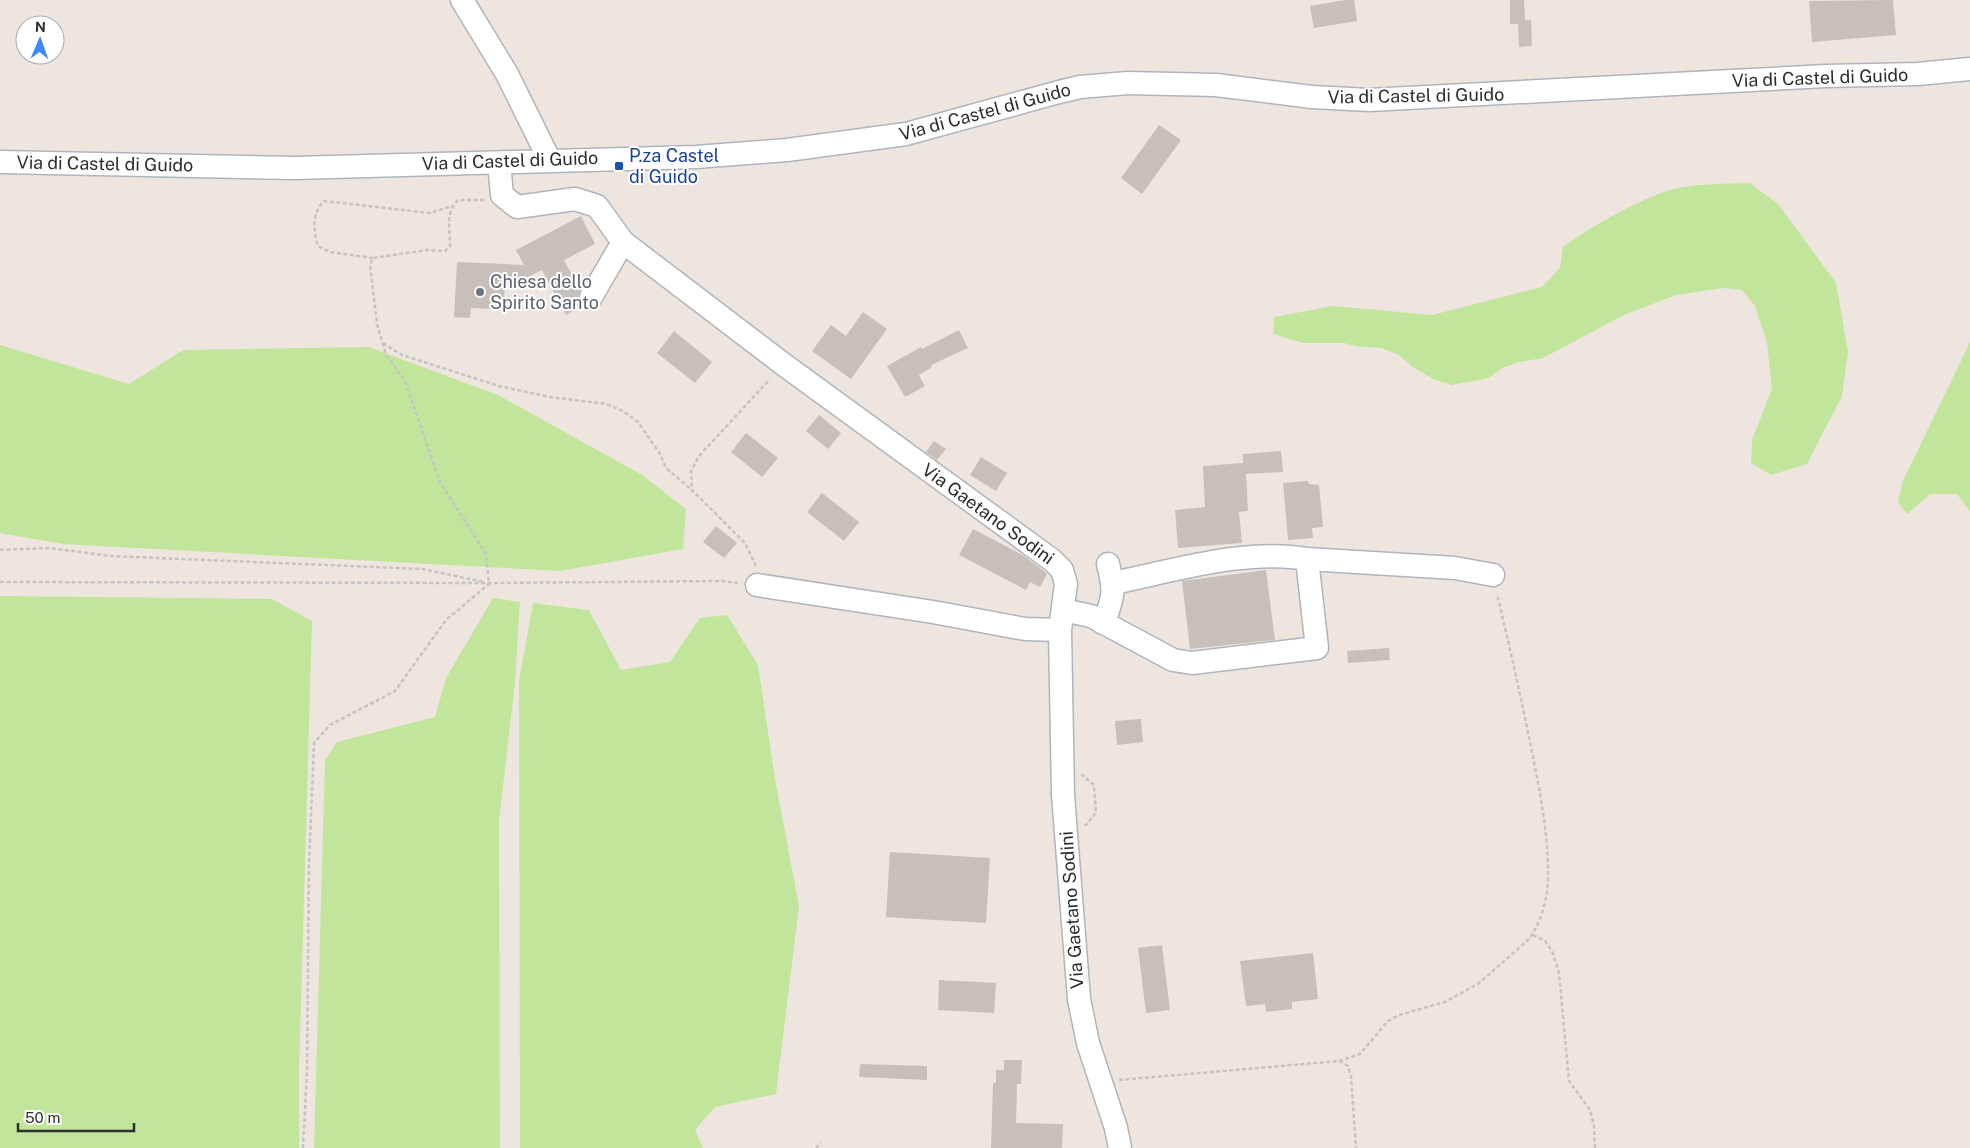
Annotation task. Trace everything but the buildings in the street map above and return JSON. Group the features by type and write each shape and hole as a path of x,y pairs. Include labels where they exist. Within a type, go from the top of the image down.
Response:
{"street":[{"path":"462,0 507,74 549,159"},
{"name":"Via di Castel di Guido","path":"0,162 295,168 499,163 549,159 696,157 852,142 906,134 1080,87 1102,85 1157,83 1216,85 1321,98 1368,100 1970,70"},
{"path":"499,163 502,195 509,201"},
{"name":"Via Gaetano Sodini","path":"509,201 518,208 575,199 597,206 623,242 783,364 1055,562 1065,578 1062,620 1062,758 1066,838 1081,1015 1116,1128 1120,1148"},
{"path":"591,297 623,242"},
{"path":"1103,622 1113,600 1110,574 1254,556 1286,556 1307,559 1455,568 1492,575"},
{"path":"757,585 933,612 1025,629 1062,620 1091,616 1173,660 1192,663 1317,648 1307,559"}],"path":[{"path":"452,206 430,213 324,201 315,214 315,238 318,246 330,252 373,258 427,250 445,251 450,246 449,215 452,206 458,200 509,201"},
{"path":"373,258 370,265 377,324 386,356 405,381 440,482 486,554 490,583"},
{"path":"0,582 490,583 722,580 757,585 756,567 745,542 692,490 666,468 660,454 638,422 623,411 606,404 550,397 500,386 402,355 382,341"},
{"path":"692,490 691,471 698,456 783,364"},
{"path":"0,550 50,548 110,556 423,569 490,583"},
{"path":"1100,1081 1339,1061 1360,1054 1388,1021 1399,1015 1445,1002 1478,984 1533,935 1543,910 1548,883 1547,847 1542,806 1518,679 1492,575"},
{"path":"303,1148 307,1072 309,865 314,743 330,725 395,691 446,620 490,583"},
{"path":"1062,758 1094,785 1096,813 1083,827 1066,838"},
{"path":"1533,935 1544,941 1552,951 1559,972 1569,1081 1590,1110 1594,1126 1595,1148"},
{"path":"1339,1061 1348,1066 1351,1076 1356,1148"},
{"path":"816,1148 821,1142"}],"green space":[{"path":"1750,183 1779,205 1836,283 1848,352 1842,396 1807,464 1771,475 1751,463 1752,440 1772,389 1767,342 1755,306 1742,290 1723,288 1676,295 1624,315 1543,358 1519,362 1502,368 1489,378 1452,385 1433,379 1411,366 1399,355 1382,348 1355,346 1344,343 1303,343 1273,334 1274,317 1333,306 1432,315 1542,287 1560,268 1563,247 1598,224 1624,210 1661,193 1682,187"},
{"path":"1970,342 1970,511 1957,494 1930,494 1907,514 1898,502 1903,481"},
{"path":"0,345 129,384 183,350 369,347 498,395 642,475 686,509 683,549 560,571 63,544 0,533"},
{"path":"0,596 272,599 312,621 299,1072 299,1148 0,1148"},
{"path":"493,598 520,602 515,682 499,821 500,1148 314,1148 325,760 337,742 435,717 446,678"},
{"path":"533,603 589,610 621,670 670,662 700,618 727,615 758,665 775,779 799,906 776,1094 715,1107 695,1130 703,1148 520,1148 519,681"}],"place":[{"name":"P.za Castel di Guido","path":"619,166"},
{"name":"Chiesa dello Spirito Santo","path":"480,292"}]}
